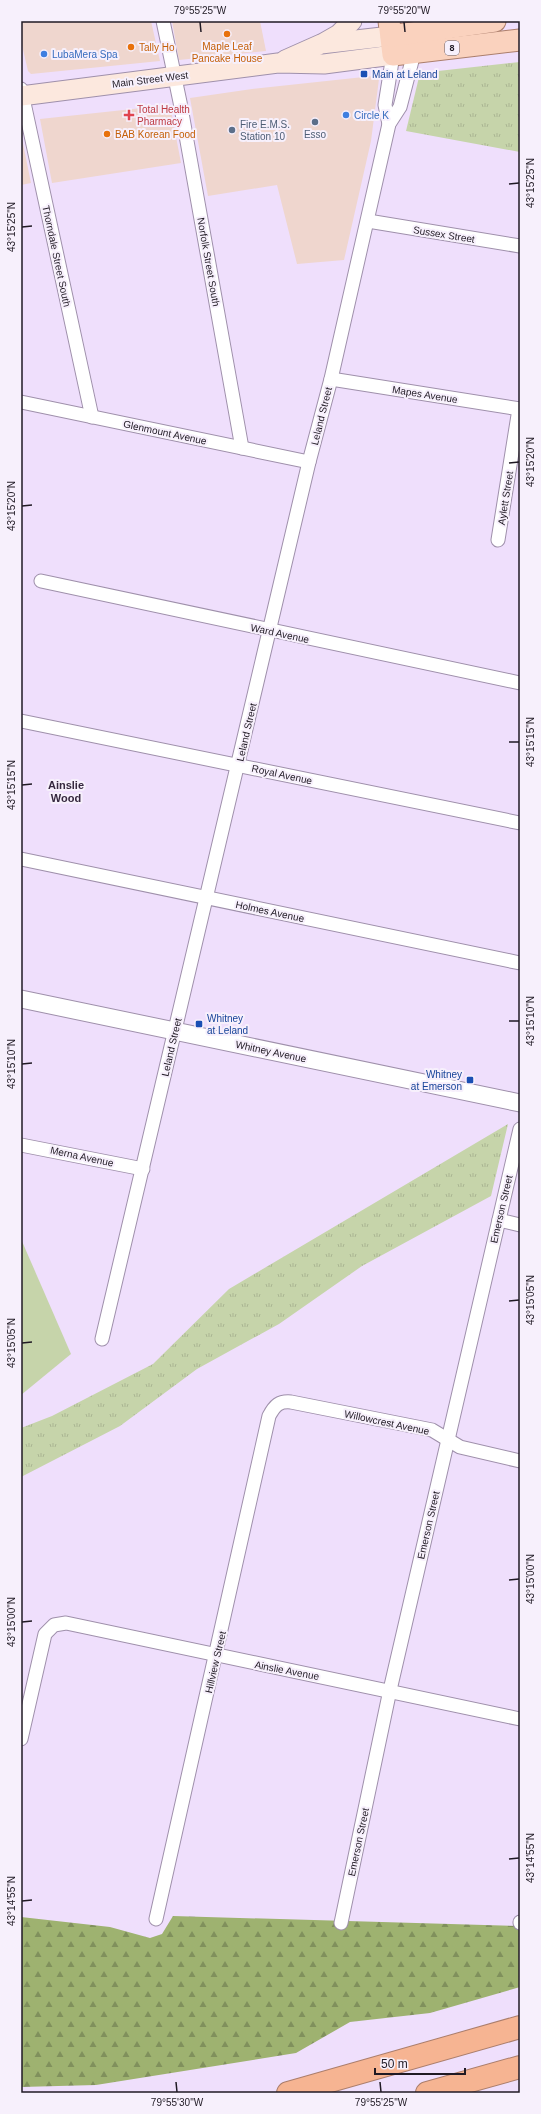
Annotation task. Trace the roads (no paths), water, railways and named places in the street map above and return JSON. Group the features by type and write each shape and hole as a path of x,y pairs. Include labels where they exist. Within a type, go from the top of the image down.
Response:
{"highway":[{"path":"288,2093 520,2027"},
{"path":"428,2093 520,2067"}],"main road":[{"path":"321,44 339,34 352,21"},
{"name":"Main Street West","path":"411,36 495,21"},
{"name":"Main Street West","path":"278,63 321,44 391,37 411,36 520,40"},
{"name":"Main Street West","path":"22,93 278,63 324,64 391,37"}],"street":[{"name":"Norfolk Street South","path":"163,21 175,76 242,448"},
{"name":"Leland Street","path":"102,1339 309,462 331,379 389,124 400,107 411,36"},
{"name":"Leland Street","path":"389,124 385,105 391,37"},
{"name":"Thorndale Street South","path":"22,93 92,417"},
{"name":"Sussex Street","path":"368,221 520,246"},
{"name":"Mapes Avenue","path":"331,379 519,409"},
{"name":"Glenmount Avenue","path":"21,402 309,462"},
{"name":"Aylett Street","path":"498,540 519,409"},
{"name":"Ward Avenue","path":"41,581 270,631 520,683"},
{"name":"Royal Avenue","path":"21,721 520,823"},
{"name":"Holmes Avenue","path":"21,859 520,963"},
{"name":"Whitney Avenue","path":"21,999 520,1104"},
{"name":"Emerson Street","path":"341,1923 390,1690 520,1129"},
{"name":"Merna Avenue","path":"21,1145 142,1169"},
{"path":"499,1220 520,1225"},
{"name":"Willowcrest Avenue","path":"274,1406 282,1402 291,1402 432,1430 460,1447 520,1461"},
{"name":"Hillview Street","path":"156,1919 269,1416 274,1406"},
{"name":"Ainslie Avenue","path":"21,1739 45,1634 54,1625 66,1623 216,1656 390,1690 520,1719"}],"place":[{"name":"Maple Leaf Pancake House","path":"227,34"},
{"name":"Tally Ho","path":"131,47"},
{"name":"LubaMera Spa","path":"44,54"},
{"name":"Main at Leland","path":"364,74"},
{"name":"Total Health Pharmacy","path":"129,115"},
{"name":"Circle K","path":"346,115"},
{"name":"Esso","path":"315,122"},
{"name":"Fire E.M.S. Station 10","path":"232,130"},
{"name":"BAB Korean Food","path":"107,134"},
{"name":"Whitney at Leland","path":"199,1024"},
{"name":"Whitney at Emerson","path":"470,1080"}],"district":[{"name":"Ainslie Wood","path":"66,791"}]}
